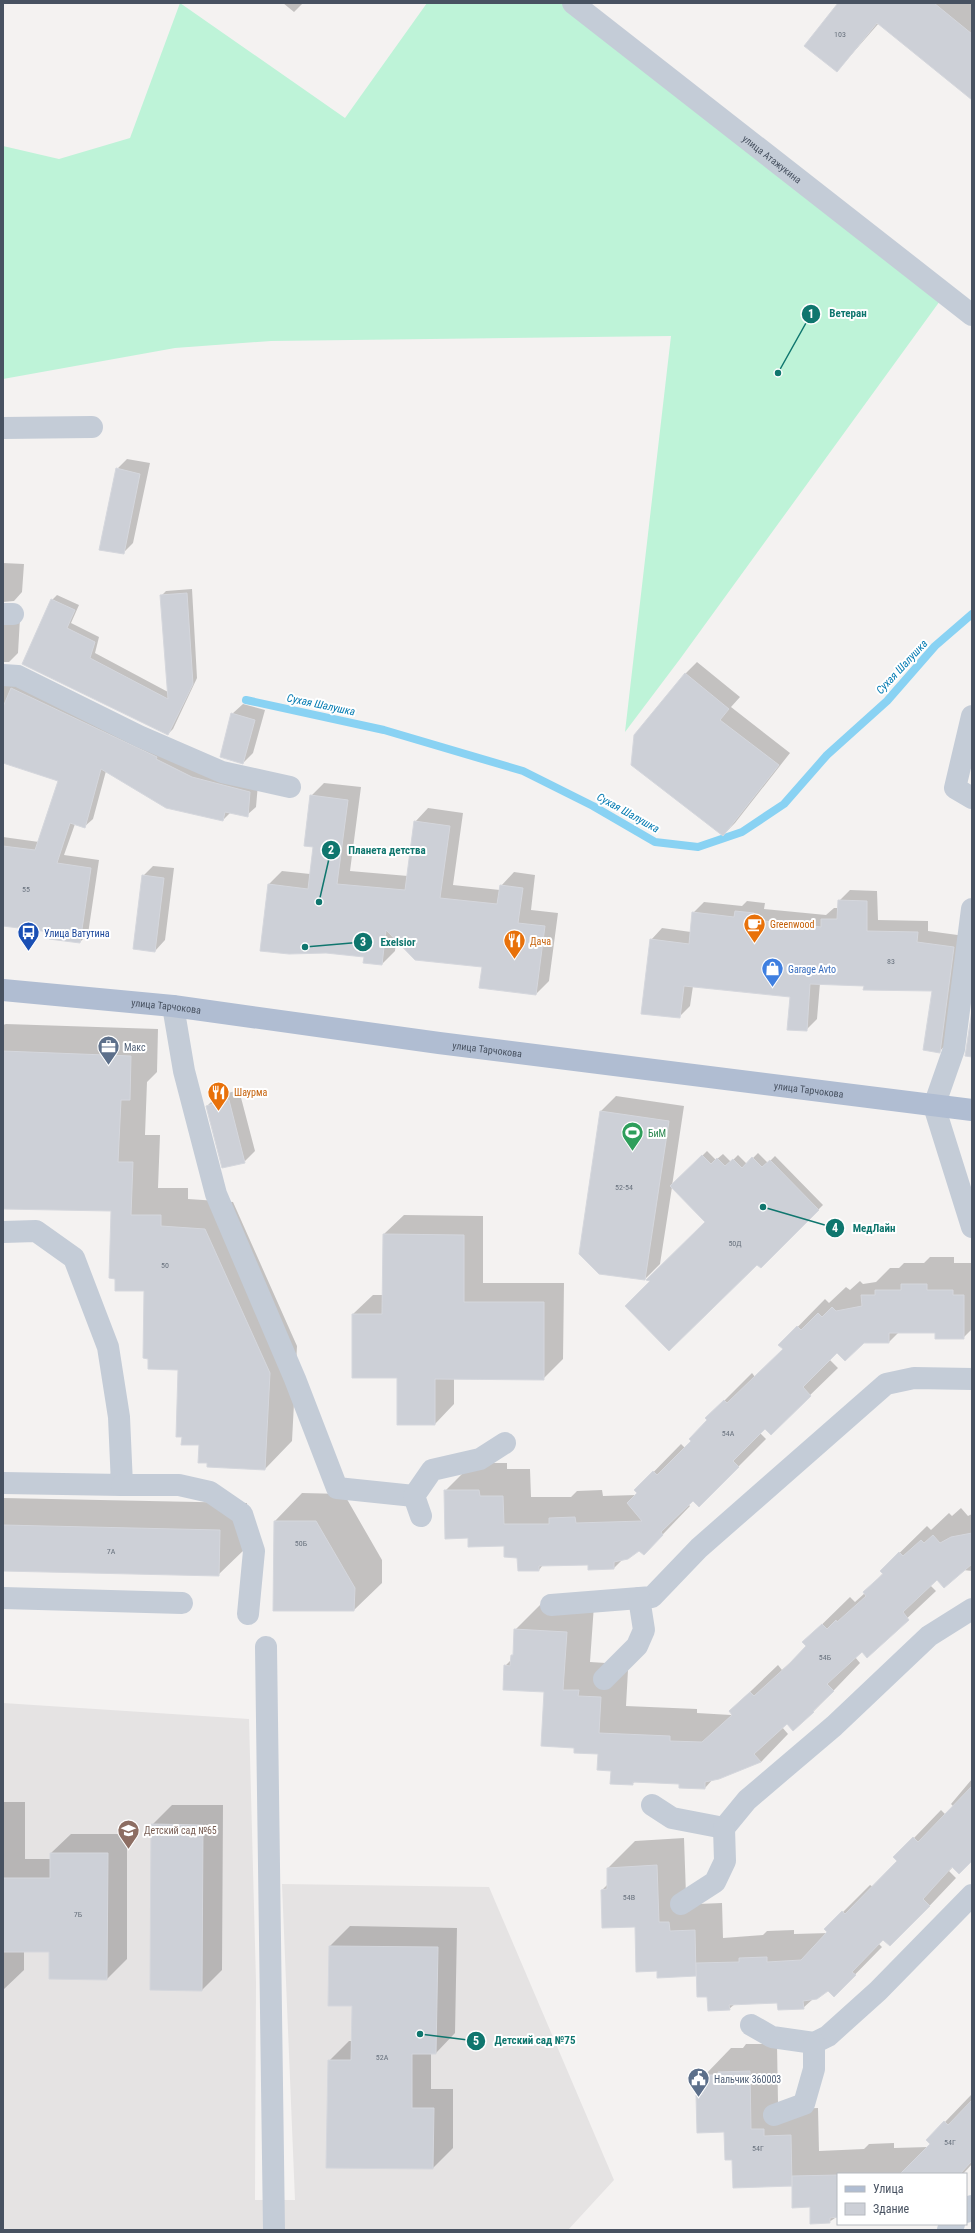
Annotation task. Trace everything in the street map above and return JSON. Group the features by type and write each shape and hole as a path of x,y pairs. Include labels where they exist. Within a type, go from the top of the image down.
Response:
{"main road":[{"name":"улица Тарчокова","path":"3,990 173,1006 439,1043 972,1110"}],"street":[{"name":"улица Атажукина","path":"573,3 972,315"},
{"path":"3,428 92,427"},
{"path":"3,675 18,676 139,736 222,772 290,787"},
{"path":"972,716 955,788 972,798"},
{"path":"972,909 954,1049 934,1106 972,1227"},
{"path":"173,1006 184,1071 216,1194 295,1379 338,1488 418,1506 432,1470 480,1459 505,1443"},
{"path":"3,1232 36,1231 74,1258 108,1347 119,1416 122,1485"},
{"path":"551,1604 652,1597 699,1548 886,1384 914,1378 972,1379"},
{"path":"3,1484 179,1485 210,1492 242,1514 254,1551 248,1614"},
{"path":"3,1598 182,1603"},
{"path":"604,1679 637,1646 644,1630 640,1598"},
{"path":"681,1904 715,1882 725,1861 724,1828 747,1800 834,1726 929,1636 972,1609"},
{"path":"266,1647 274,2230"},
{"path":"652,1805 672,1818 724,1828"},
{"path":"751,2025 772,2037 814,2043 828,2036 878,1991 972,1895"},
{"path":"774,2115 804,2104 814,2070 814,2043"}],"shaded area":[{"path":"3,1703 249,1719 256,1982 255,2200 295,2200 282,1884 489,1887 614,2180 568,2230 3,2230"}],"green space":[{"path":"180,3 345,118 427,3 573,3 945,294 680,659 625,732 671,336 271,341 175,348 3,379 3,146 59,159 130,138"}],"building":[{"path":"838,3 934,3 972,34 972,100 877,23 837,72 804,46"},
{"path":"116,468 140,474 124,554 99,550"},
{"path":"187,593 193,684 168,735 22,664 51,599 75,610 67,628 95,642 90,658 168,699 160,595"},
{"path":"685,673 729,709 720,720 779,765 723,836 631,765 634,735"},
{"path":"11,688 157,757 156,759 192,777 250,792 248,817 225,812 223,821 166,808 101,769 85,828 70,823 57,863 91,868 80,943 49,939 50,932 3,926 3,846 35,850 58,781 3,763 3,707"},
{"path":"231,713 255,720 243,764 220,757"},
{"path":"310,795 348,800 337,884 405,890 414,821 450,826 440,898 497,904 500,885 523,888 518,923 545,926 536,995 479,988 482,967 415,960 386,930 382,965 363,963 364,957 326,953 289,954 260,951 268,884 308,889 313,847 304,846"},
{"path":"142,875 164,878 155,952 133,949"},
{"path":"838,900 867,901 867,931 918,932 917,942 954,947 940,1053 923,1050 932,991 863,990 864,986 810,984 807,1031 787,1030 790,997 684,986 680,1018 641,1014 650,939 689,944 692,912 734,917 735,911 754,913 754,920 821,927 821,919 837,919"},
{"path":"972,1010 972,1057 965,1056"},
{"path":"3,1051 131,1056 130,1100 121,1100 118,1162 133,1162 131,1215 161,1215 161,1226 205,1229 270,1373 265,1470 207,1467 207,1463 198,1463 199,1445 181,1445 182,1437 176,1437 178,1370 148,1369 148,1359 143,1358 144,1291 115,1291 115,1279 109,1278 111,1211 3,1209"},
{"path":"229,1100 245,1163 222,1168 206,1106"},
{"path":"600,1111 669,1121 645,1280 599,1274 579,1254"},
{"path":"702,1155 711,1164 717,1158 725,1166 733,1159 742,1168 752,1157 762,1167 770,1160 819,1210 761,1268 757,1265 669,1351 625,1306 650,1281 646,1280 705,1222 670,1186"},
{"path":"383,1234 464,1235 464,1302 544,1302 544,1380 435,1379 435,1425 397,1425 397,1378 352,1378 352,1314 382,1314"},
{"path":"901,1284 927,1284 927,1290 953,1290 953,1295 964,1295 964,1339 935,1339 935,1333 889,1333 889,1343 864,1343 845,1361 837,1353 803,1387 811,1396 771,1435 765,1429 733,1461 739,1467 699,1507 693,1501 661,1532 663,1535 644,1555 639,1551 628,1559 614,1562 614,1569 588,1570 588,1565 539,1566 539,1571 518,1571 517,1558 504,1557 504,1546 468,1547 468,1538 445,1539 444,1490 479,1490 480,1496 503,1496 504,1524 549,1524 549,1518 575,1517 576,1523 642,1521 627,1503 637,1493 634,1490 653,1471 657,1475 691,1441 689,1439 707,1420 705,1418 724,1400 727,1403 783,1349 778,1345 797,1326 801,1330 818,1313 822,1317 832,1307 836,1311 862,1306 861,1295 875,1295 875,1290 901,1290"},
{"path":"274,1521 316,1521 355,1588 354,1611 273,1611"},
{"path":"3,1525 220,1530 219,1576 3,1571"},
{"path":"972,1533 972,1564 944,1588 937,1580 903,1612 909,1620 867,1658 862,1652 827,1684 834,1691 813,1711 814,1712 793,1731 787,1724 754,1754 761,1762 719,1779 705,1782 705,1789 679,1788 679,1784 633,1782 633,1785 610,1784 611,1771 597,1770 598,1754 574,1753 574,1748 541,1746 544,1692 503,1690 504,1665 510,1666 511,1655 513,1655 514,1629 567,1632 563,1690 579,1690 578,1696 601,1697 599,1733 670,1736 670,1741 702,1742 732,1715 729,1711 750,1692 754,1696 789,1664 806,1646 802,1642 822,1624 827,1629 866,1596 863,1592 883,1574 880,1571 899,1552 903,1556 921,1540 924,1543 933,1535 940,1543 951,1537"},
{"path":"972,1786 972,1861 959,1874 952,1867 923,1899 930,1906 890,1946 883,1940 852,1972 856,1975 834,1997 828,1991 817,1999 803,2001 804,2009 778,2010 777,2003 729,2005 730,2010 708,2011 707,1997 697,1997 696,1963 739,1962 739,1958 767,1957 767,1962 801,1960 827,1932 824,1929 842,1911 845,1914 897,1861 893,1857 913,1837 918,1842"},
{"path":"151,1824 203,1825 202,1991 150,1990"},
{"path":"50,1853 108,1853 107,1980 49,1979 49,1952 3,1952 3,1878 50,1878"},
{"path":"657,1865 659,1922 669,1922 670,1931 695,1930 696,1976 657,1978 657,1971 636,1972 635,1927 602,1928 601,1890 607,1889 607,1868"},
{"path":"329,1946 438,1947 436,2054 412,2054 412,2108 434,2108 433,2169 326,2168 328,2060 351,2060 352,2006 328,2006"},
{"path":"750,2071 751,2129 764,2129 764,2136 791,2135 792,2186 733,2188 732,2160 725,2160 724,2132 697,2133 696,2095 703,2094 702,2075 718,2075 718,2072"},
{"path":"972,2100 972,2161 961,2173 901,2173 930,2144 926,2140 944,2121 948,2125"},
{"path":"837,2175 837,2217 830,2218 830,2223 810,2224 810,2207 792,2208 792,2176"}],"waterway":[{"name":"Сухая Шалушка","path":"246,700 384,730 523,771 593,806 655,842 698,847 742,832 784,804 827,755 887,701 935,646 972,614"}],"place":[{"name":"Ветеран","path":"778,373"},
{"name":"Планета детства","path":"319,902"},
{"name":"Greenwood","path":"754,944"},
{"name":"Exelsior","path":"305,947"},
{"name":"Улица Ватутина","path":"28,952"},
{"name":"Дача","path":"514,960"},
{"name":"Garage Avto","path":"773,988"},
{"name":"Макс","path":"109,1066"},
{"name":"Шаурма","path":"218,1112"},
{"name":"БиМ","path":"633,1152"},
{"name":"МедЛайн","path":"763,1207"},
{"name":"Детский сад №65","path":"128,1850"},
{"name":"Детский сад №75","path":"420,2034"},
{"name":"Нальчик 360003","path":"699,2098"}]}
